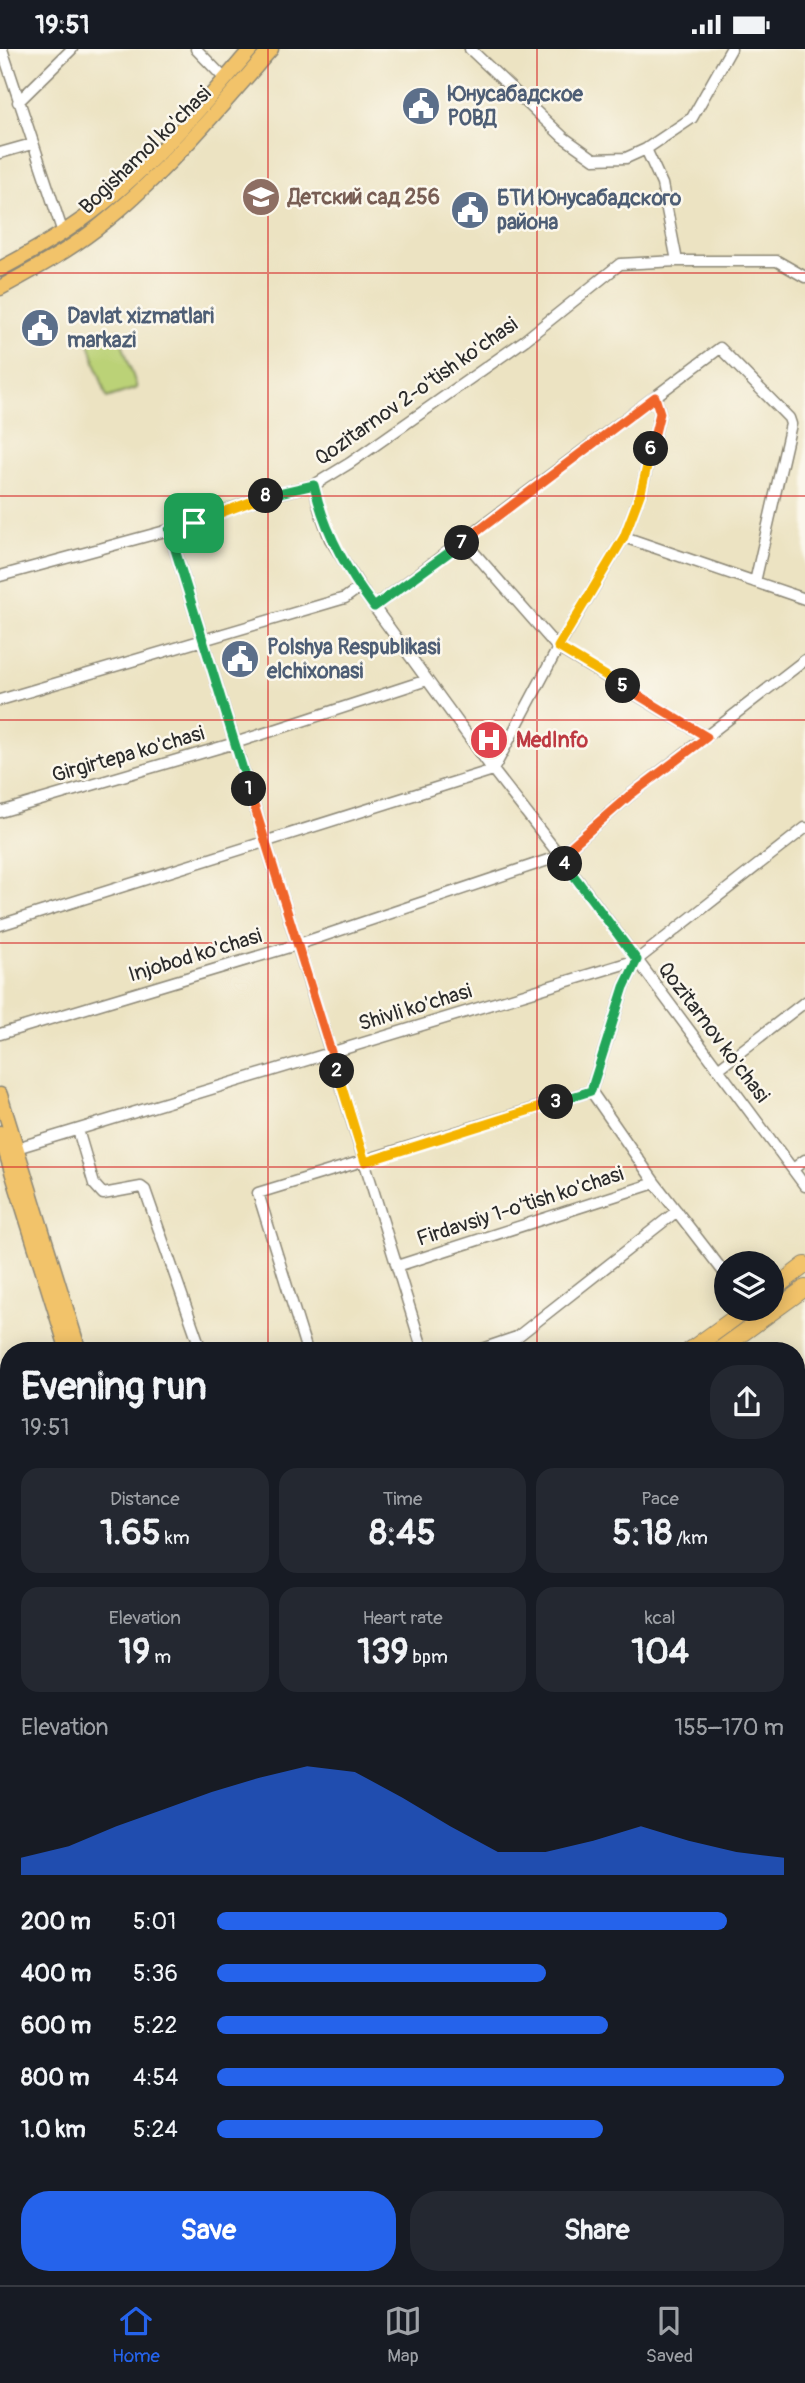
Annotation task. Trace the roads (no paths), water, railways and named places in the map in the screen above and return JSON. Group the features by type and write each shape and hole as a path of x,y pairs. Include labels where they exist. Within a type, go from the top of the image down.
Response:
{"highway":[{"path":"784,1281 805,1265"},
{"path":"731,1342 805,1289"},
{"path":"702,1342 731,1321"}],"main road":[{"name":"Bogishamol ko'chasi","path":"0,269 63,233 135,176 251,49"},
{"name":"Bogishamol ko'chasi","path":"0,288 73,246 111,217 170,160 271,49"},
{"path":"0,1095 7,1151 65,1342"},
{"path":"0,1133 76,1342"}],"street":[{"path":"2,49 63,233"},
{"path":"18,101 72,49"},
{"path":"196,49 225,79"},
{"path":"470,49 563,138 594,159 626,157 646,149 692,118 730,49"},
{"path":"0,153 32,143"},
{"path":"646,149 662,184 677,261"},
{"name":"Qozitarnov 2-o'tish ko'chasi","path":"0,576 169,530 264,497 314,485 525,340 620,264 777,261 805,277"},
{"path":"374,607 720,348 789,418 791,424 755,582"},
{"path":"0,925 493,770 558,647 624,537 641,492 660,413 655,397"},
{"name":"Qozitarnov ko'chasi","path":"314,485 330,539 374,607 805,1186"},
{"path":"169,530 420,1342"},
{"path":"624,537 805,599"},
{"path":"464,541 558,647 707,737"},
{"path":"0,700 345,598 360,587"},
{"path":"560,856 629,796 805,660"},
{"name":"Girgirtepa ko'chasi","path":"0,812 235,743 427,680"},
{"name":"Shivli ko'chasi","path":"7,1151 637,960 805,828"},
{"name":"Injobod ko'chasi","path":"0,1034 296,945 560,856"},
{"path":"591,1091 624,987 637,960"},
{"path":"718,1069 805,1002"},
{"path":"304,1342 258,1194 591,1091"},
{"path":"591,1091 714,1259"},
{"path":"78,1130 94,1184 103,1194 141,1187 145,1190 198,1342"},
{"path":"793,1169 805,1160"},
{"name":"Firdavsiy 1-o'tish ko'chasi","path":"397,1266 655,1182"},
{"path":"501,1342 517,1336 677,1211"}],"place":[{"name":"Юнусабадское РОВД","path":"421,106"},
{"name":"Детский сад 256","path":"261,197"},
{"name":"БТИ Юнусабадского района","path":"470,210"},
{"name":"Davlat xizmatlari markazi","path":"40,328"},
{"name":"Polshya Respublikasi elchixonasi","path":"240,659"},
{"name":"MedInfo","path":"489,740"}]}
